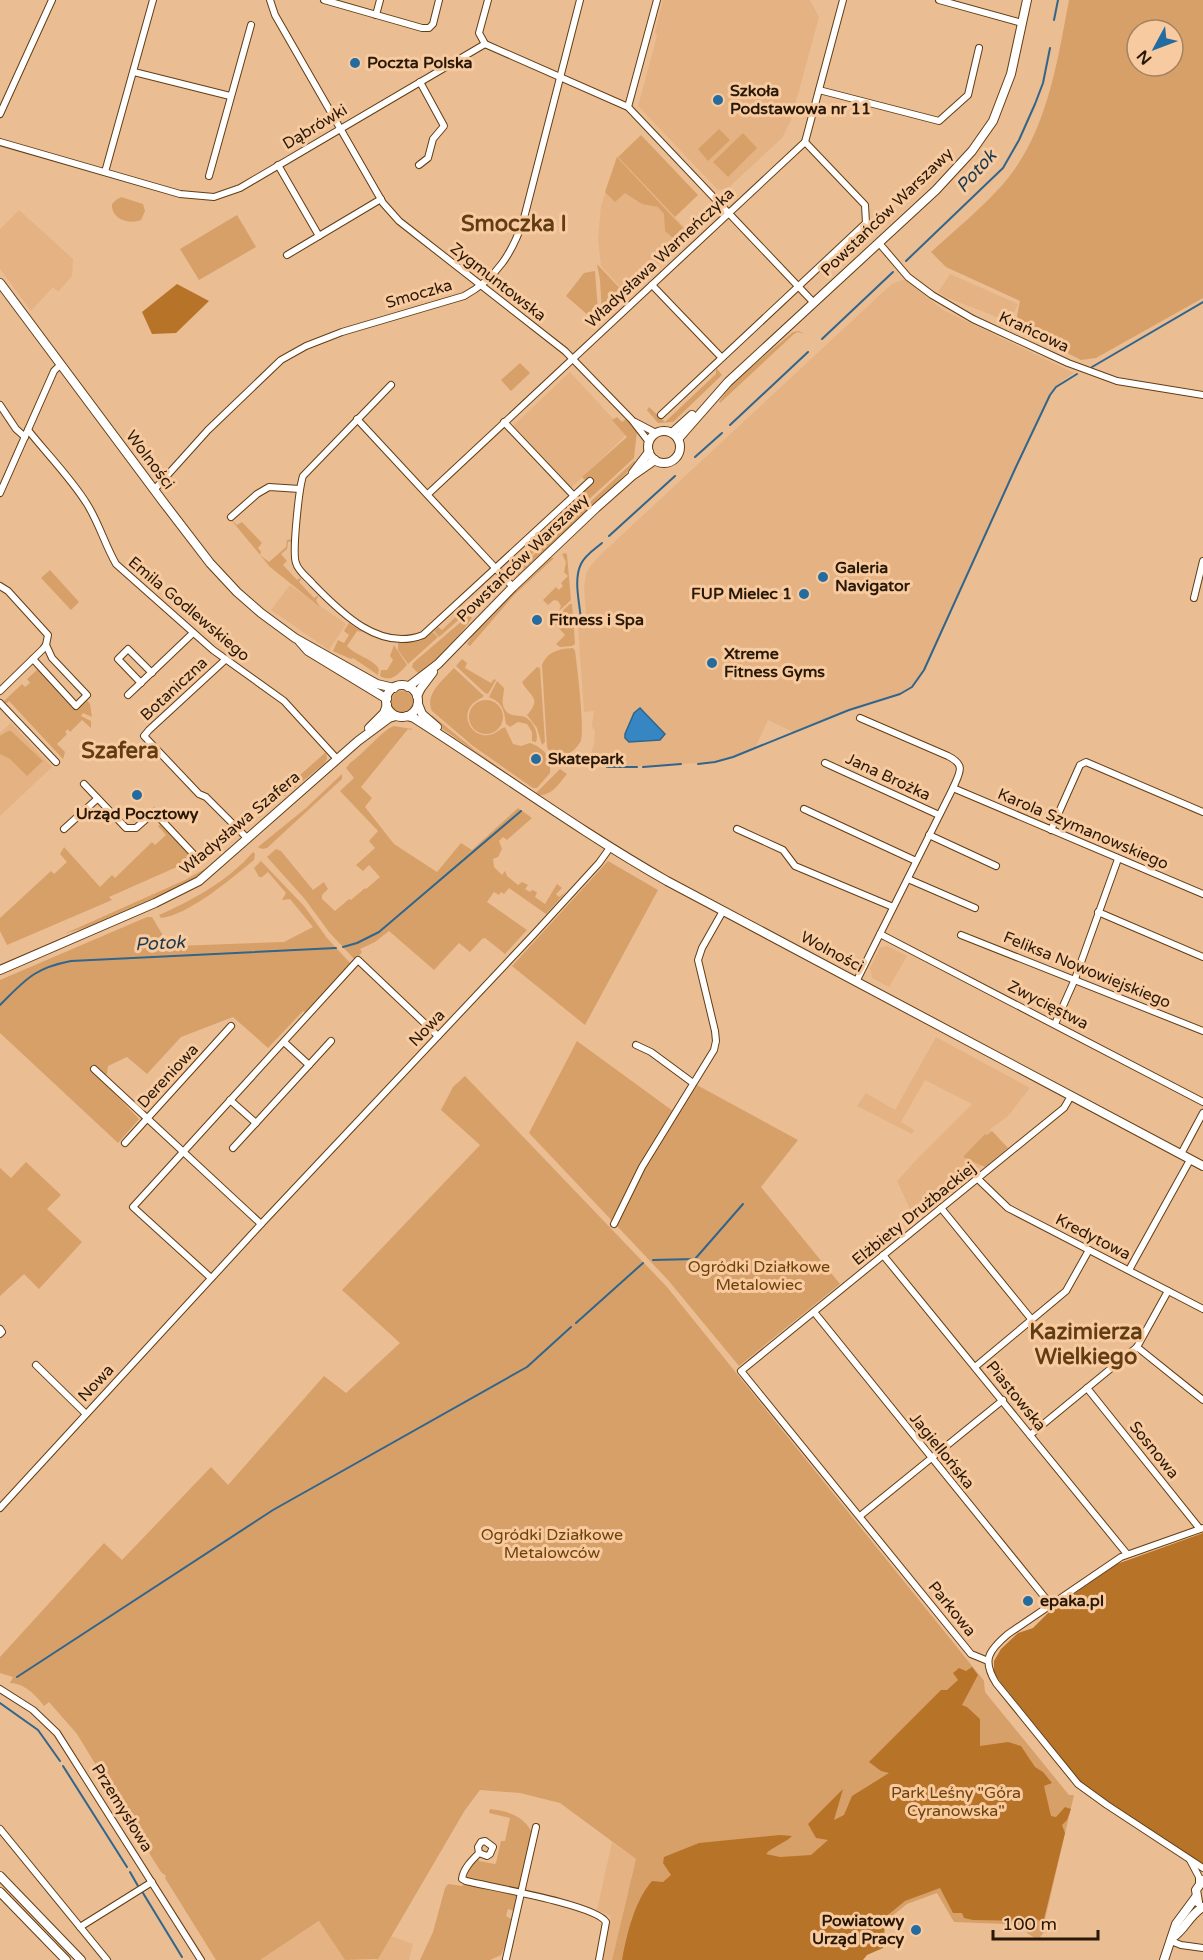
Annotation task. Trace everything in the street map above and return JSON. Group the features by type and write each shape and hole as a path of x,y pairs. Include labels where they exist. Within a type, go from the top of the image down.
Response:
{"street":[{"path":"0,114 52,0"},
{"path":"105,172 153,0"},
{"name":"Zygmuntowska","path":"270,0 275,15 381,199 399,221 573,358 632,420 649,442"},
{"path":"324,0 422,28 429,28 433,24 440,0"},
{"path":"376,15 380,0"},
{"path":"488,0 479,33 485,44 628,107 814,303"},
{"name":"Smoczka","path":"154,490 208,430 281,360 306,346 342,332 455,299 480,286 507,258 518,236 541,159 580,0"},
{"path":"628,107 657,0"},
{"path":"661,415 866,223 865,205 805,142 843,0"},
{"path":"939,0 1022,23"},
{"name":"Powstańców Warszawy","path":"675,436 681,423 705,406 761,350 936,190 972,151 993,121 1011,74 1027,0"},
{"path":"209,176 251,25"},
{"name":"Dąbrówki","path":"0,142 180,194 214,196 240,188 485,44"},
{"path":"819,90 939,121 968,95 979,48"},
{"path":"134,72 230,96"},
{"path":"420,82 444,126 433,139 429,158 420,165"},
{"name":"Władysława Warneńczyka","path":"428,495 805,142"},
{"path":"278,165 319,236"},
{"path":"287,255 381,199"},
{"name":"Krańcowa","path":"879,243 908,277 932,295 973,319 1068,363 1117,381 1203,395"},
{"name":"Wolności","path":"0,283 210,563 237,592 308,651 387,702"},
{"path":"652,285 722,357"},
{"path":"0,493 54,371 60,365"},
{"path":"391,385 303,476 300,489 296,564 335,607 378,635 397,640 412,639 423,635 590,482"},
{"path":"0,405 16,429 25,437"},
{"path":"357,419 513,586"},
{"name":"Zygmuntowska","path":"632,420 656,433"},
{"path":"504,422 574,496"},
{"name":"Emila Godlewskiego","path":"28,430 87,503 105,547 116,564 225,660 284,701 337,759"},
{"path":"662,431 675,436 680,449 676,457 664,462 656,460 649,452 649,442 656,433 662,431"},
{"name":"Powstańców Warszawy","path":"632,476 649,452"},
{"name":"Powstańców Warszawy","path":"408,687 438,664 513,586 632,476 656,460"},
{"path":"231,517 257,494 269,487 300,489"},
{"path":"1194,598 1203,561"},
{"path":"0,586 8,591 48,635 46,645 0,691"},
{"path":"128,695 193,633"},
{"name":"Wolności","path":"295,638 311,645 364,678 387,688 394,688"},
{"path":"33,659 75,706 87,695 52,658 46,645"},
{"path":"141,683 118,659 128,649 152,673"},
{"name":"Botaniczna","path":"225,660 144,736 199,795 206,797 248,840"},
{"name":"Powstańców Warszawy","path":"417,700 438,664"},
{"path":"408,687 417,700 414,711 407,716 396,716 390,712 387,702 394,688 408,687"},
{"name":"Wolności","path":"417,700 422,714 457,746"},
{"name":"Władysława Szafera","path":"358,741 384,713 387,702"},
{"path":"0,703 56,762"},
{"name":"Władysława Szafera","path":"0,970 185,889 209,873 248,840 358,741 389,718 396,716"},
{"name":"Wolności","path":"407,716 414,718 457,746 609,849 1203,1166"},
{"path":"856,982 958,777 960,765 957,760 860,718"},
{"path":"1051,830 1080,765 1086,762 1203,812"},
{"name":"Jana Brożka","path":"825,763 939,815"},
{"path":"84,784 126,828 136,828 154,812 199,860"},
{"name":"Karola Szymanowskiego","path":"952,788 1203,894"},
{"path":"64,829 97,799"},
{"path":"804,809 916,861"},
{"path":"737,829 783,850 795,866 893,908"},
{"path":"929,836 996,866"},
{"name":"Nowa","path":"0,1508 261,1224 599,863 609,849"},
{"path":"1055,1024 1075,979 1118,859"},
{"path":"908,879 975,908"},
{"path":"614,1224 642,1167 711,1056 716,1041 698,960 702,948 723,911"},
{"path":"1098,912 1203,957"},
{"name":"Zwycięstwa","path":"880,934 1203,1102"},
{"name":"Feliksa Nowowiejskiego","path":"961,935 1203,1030"},
{"path":"211,1278 133,1207 358,960 438,1036"},
{"name":"Dereniowa","path":"125,1143 231,1026"},
{"path":"233,1148 331,1041"},
{"path":"284,1042 309,1065"},
{"path":"636,1045 651,1052 693,1083"},
{"path":"94,1069 261,1224"},
{"name":"Elżbiety Drużbackiej","path":"741,1371 1065,1108 1071,1096"},
{"path":"230,1100 256,1123"},
{"path":"1181,1154 1203,1113"},
{"path":"1129,1270 1190,1160"},
{"name":"Kredytowa","path":"978,1179 1008,1208 1203,1309"},
{"path":"941,1208 1032,1320"},
{"path":"975,1366 1066,1291 1089,1250"},
{"name":"Piastowska","path":"883,1255 1127,1554"},
{"path":"1030,1435 1137,1347 1168,1291"},
{"name":"Jagiellońska","path":"814,1312 1051,1605"},
{"path":"1137,1347 1203,1400"},
{"path":"36,1365 86,1414"},
{"name":"Parkowa","path":"741,1371 971,1654 988,1661"},
{"name":"Sosnowa","path":"1087,1388 1202,1529"},
{"path":"860,1516 1003,1400"},
{"path":"1202,1529 1127,1554 999,1642 988,1661 989,1672 996,1683 1078,1784 1203,1868"},
{"name":"Przemysłowa","path":"0,1689 33,1710 57,1733 201,1960"},
{"path":"504,1960 536,1827"},
{"path":"0,1829 107,1960"},
{"path":"479,1853 462,1874 464,1880 576,1906 603,1917 606,1922 599,1960"},
{"path":"1164,1960 1176,1924 1196,1898 1196,1890 1201,1881 1189,1859"},
{"path":"0,1876 81,1960"},
{"path":"80,1927 152,1882"},
{"path":"0,1892 66,1960"},
{"path":"1172,1939 1193,1914 1203,1907 1196,1898"},
{"path":"1172,1939 1181,1945 1203,1948"}],"shaded area":[{"name":"Szkoła Podstawowa nr 11","path":"663,0 810,0 819,17 791,120 782,138 727,189 718,190 638,106 657,36 655,32"},
{"path":"617,157 689,232 677,247 626,293 601,266 598,239 601,206"},
{"path":"19,210 73,259 72,276 58,292 53,287 31,311 0,269 0,229"},
{"path":"950,274 1018,304 1010,322 945,297 938,292"},
{"path":"902,280 943,310 1074,373 1063,380 1050,395 919,680 900,694 848,710 793,732 768,720 755,748 715,762 613,768 595,765 590,755 594,745 595,731 592,726 594,711 584,712 578,625 587,624 584,589 586,574 590,567 882,293 892,284"},
{"path":"570,372 627,434 571,488 513,426"},
{"path":"290,585 346,624 329,650 271,610"},
{"path":"11,723 52,767 0,816 0,733"},
{"path":"887,946 907,956 889,987 872,978 870,968 880,948"},
{"path":"936,1037 1030,1088 1007,1117 990,1129 991,1131 963,1157 982,1165 919,1214 914,1207 910,1209 897,1181 972,1104 925,1080 901,1122 914,1130 912,1134 857,1106 866,1093 895,1110"},
{"path":"612,1842 636,1859 612,1960 602,1960 611,1916 597,1910"},
{"path":"320,1921 345,1960 260,1960"},
{"path":"391,1936 413,1944 409,1960 376,1960"}],"green space":[{"path":"1069,0 1203,0 1203,298 1096,358 1081,360 1015,326 1020,301 946,267 931,252 987,201 1019,163 1040,120 1054,72"},
{"path":"719,129 730,140 708,161 698,149"},
{"path":"743,133 757,148 728,177 713,162"},
{"path":"641,135 698,195 675,217 618,157"},
{"path":"617,157 683,228 673,238 665,231 664,214 658,207 642,204 625,193 615,202 605,192"},
{"path":"121,197 143,204 145,211 141,220 126,221 114,214 112,204"},
{"path":"237,215 256,247 199,280 180,249"},
{"path":"597,264 625,294 603,314 600,280"},
{"path":"595,271 598,311 595,316 589,316 566,296 584,273"},
{"path":"177,284 209,301 176,333 152,334 142,312"},
{"path":"799,331 804,334 798,332 794,334 719,402 732,383 793,332"},
{"path":"520,363 530,373 511,391 501,380"},
{"path":"716,368 722,375 673,422 658,423 647,410 649,407 665,422 716,374"},
{"path":"617,417 622,422 626,419 637,431 634,458 573,514 567,507 593,483 582,477 627,437 612,420"},
{"path":"634,461 636,463 606,494 515,578 510,577"},
{"path":"566,509 572,516 517,568 510,560 514,563 564,516 561,513"},
{"path":"228,516 237,525 242,522 262,543 258,548 260,555"},
{"path":"292,539 293,541 288,542 287,549 281,554 287,561 283,565 297,580 302,577 299,582 314,598 319,595 316,600 320,607 270,567 260,555 269,562 286,547 287,540"},
{"path":"566,553 571,600 559,611 561,606 558,601 554,600 548,605 543,600 556,587 559,590 563,586 561,583 568,576 564,572 566,562 562,554"},
{"path":"550,558 554,558 514,595 470,646 467,644 479,626"},
{"path":"50,570 79,602 71,610 41,578"},
{"path":"489,579 496,587 439,637 434,631 438,627 442,630 491,583"},
{"path":"572,604 575,644 560,647 556,644 565,635 554,623 557,616"},
{"path":"469,615 472,618 458,637 420,675 412,667 413,663"},
{"path":"349,623 362,632 357,631 347,646 376,665 379,669 378,675 353,658 333,651 338,640 344,643 349,635 344,631"},
{"path":"433,632 438,637 408,664 398,650 398,643 420,641"},
{"path":"394,645 407,665 395,676 384,678 380,676 381,670 387,670 393,660 390,656"},
{"path":"573,648 579,683 582,734 574,750 567,755 555,758 547,747 542,665 544,660 554,652"},
{"path":"462,659 467,663 465,668 491,683 494,679 496,680 488,694 456,666"},
{"path":"537,667 540,668 545,742 542,745 537,728 527,715 534,705 533,697 522,682"},
{"path":"454,668 484,696 469,709 467,718 474,731 490,735 505,727 513,744 521,746 530,743 546,754 550,773 537,788 533,788 473,746 432,711 430,705 433,693"},
{"path":"38,669 75,709 86,699 90,704 92,717 83,713 81,716 91,721 91,728 82,720 70,732 68,729 65,732 67,734 57,744 65,752 63,759 9,701 5,704 4,701 22,684 25,687 30,683 27,679"},
{"path":"497,681 504,688 504,708 508,713 525,717 531,722 536,732 536,742 532,741 532,732 527,724 518,722 510,727 506,724 502,708 489,697"},
{"path":"402,691 410,694 413,702 410,710 402,713 394,710 391,702 394,694"},
{"path":"486,700 498,705 503,717 498,729 486,734 474,729 469,717 474,705"},
{"path":"432,715 477,752 536,793 560,769 567,774 550,792 536,795 443,729 431,718"},
{"path":"394,726 412,729 408,729 361,787 372,798 365,807 394,844 437,872 461,843 472,850 518,808 532,818 507,840 503,837 499,841 502,849 498,857 493,859 494,867 502,875 505,871 507,876 518,885 522,882 528,885 525,889 537,892 535,897 545,904 557,884 562,888 556,894 559,897 566,892 546,914 509,888 504,894 501,892 499,895 494,892 487,902 527,930 505,954 485,938 470,952 459,943 434,970 389,931 375,942 360,949 362,952 355,960 267,857 276,849 281,851 313,890 324,882 328,889 322,895 322,899 335,911 380,877 369,865 363,871 356,865 375,848 369,841 378,831 340,791 354,778 346,768 350,763"},
{"path":"11,731 43,761 27,776 10,759 0,754 0,736"},
{"path":"326,752 327,759 324,764 284,796 281,792"},
{"path":"342,774 342,779 267,848 258,847 306,808"},
{"path":"161,824 191,857 188,862 109,897 112,900 7,945 0,931 0,918 51,871 54,874 67,862 60,854 64,847 100,887 112,875 115,878 152,842 155,845 166,835 158,826"},
{"path":"253,852 254,860 210,895 184,910 161,918 159,915 185,903 221,881"},
{"path":"221,857 199,876 179,888 87,927 64,934 185,880 210,866"},
{"path":"261,861 304,906 327,938 351,964 306,1013 303,1011 268,1048 233,1017 181,1037 147,1074 127,1057 108,1066 107,1074 101,1079 139,1119 118,1143 0,1033 0,980 147,917 152,917 165,939 175,946 284,942 313,927 290,899 282,900 286,893 268,872 259,877 254,868"},
{"path":"608,861 658,890 585,1025 512,966"},
{"name":"Ogródki Działkowe Metalowiec","path":"577,1041 677,1114 695,1084 798,1140 761,1187 840,1284 739,1366 668,1280 529,1133"},
{"name":"Ogródki Działkowe Metalowców","path":"465,1076 667,1287 981,1677 984,1681 985,1692 1069,1795 1074,1795 1043,1928 1044,1932 1038,1940 1027,1933 1029,1925 954,1922 937,1893 907,1904 838,1960 612,1960 636,1859 560,1803 520,1793 480,1790 465,1810 378,1959 345,1960 319,1921 260,1960 216,1960 165,1878 166,1876 161,1872 114,1797 97,1779 102,1775 77,1734 49,1702 44,1706 29,1690 10,1683 13,1677 0,1673 0,1657 104,1543 122,1560 211,1467 228,1485 324,1376 346,1393 400,1343 342,1290 480,1145 441,1110 453,1087"},
{"path":"992,1131 1008,1148 985,1167 963,1157 985,1134"},
{"path":"26,1162 61,1195 47,1209 82,1242 39,1289 24,1274 0,1296 0,1168 11,1178"},
{"path":"1203,1533 1202,1863 1091,1791 1080,1781 1001,1683 994,1672 994,1661 1001,1649 1018,1633 1033,1628 1052,1609 1117,1564"},
{"name":"Park Leśny \"Góra Cyranowska\"","path":"972,1667 978,1675 962,1705 980,1719 980,1746 1008,1742 1021,1746 1035,1767 1043,1772 1052,1783 1044,1786 1051,1816 1056,1817 1065,1807 1071,1809 1067,1820 1062,1825 1065,1833 1043,1923 1032,1916 1025,1921 964,1918 962,1913 953,1913 940,1888 905,1901 883,1919 885,1924 883,1948 867,1955 863,1960 622,1960 629,1929 640,1899 652,1881 663,1882 671,1875 663,1863 664,1857 699,1843 780,1835 792,1836 766,1854 780,1857 811,1855 828,1840 816,1838 808,1824 843,1789 834,1820 844,1815 852,1796 889,1773 881,1771 869,1762 941,1690 947,1690 958,1680 953,1673 959,1668 966,1671"},
{"path":"490,1809 519,1818 531,1831 514,1911 508,1909 506,1916 513,1920 506,1948 501,1955 490,1960 420,1960 433,1932 448,1884 462,1886 466,1880 464,1877 474,1860 496,1863 501,1841 505,1841 510,1818 489,1813"}],"water":[{"path":"640,708 665,734 660,740 629,742 625,738 634,713"}],"waterway":[{"name":"Potok","path":"1054,20 1058,0"},
{"name":"Potok","path":"906,261 1003,168 1035,104 1043,83 1050,48"},
{"name":"Potok","path":"822,339 893,272"},
{"path":"1092,367 1203,302"},
{"name":"Potok","path":"730,425 808,352"},
{"path":"698,764 733,757 849,710 900,694 912,687 924,670 1050,395 1056,387 1077,374"},
{"name":"Potok","path":"695,457 722,433"},
{"name":"Potok","path":"609,536 675,476"},
{"name":"Potok","path":"581,621 577,577 585,558 602,543"},
{"path":"643,767 681,764"},
{"path":"607,767 637,767"},
{"name":"Potok","path":"343,947 379,932 521,811"},
{"name":"Potok","path":"0,1005 39,971 71,961 336,948"},
{"path":"653,1260 695,1259 743,1204"},
{"path":"576,1323 643,1263"},
{"path":"17,1677 273,1510 527,1367 571,1327"},
{"path":"0,1703 38,1730 60,1761"},
{"path":"63,1766 127,1867"},
{"path":"130,1872 138,1886"},
{"path":"143,1893 182,1957"}],"place":[{"name":"Poczta Polska","path":"355,63"},
{"name":"Szkoła Podstawowa nr 11","path":"718,100"},
{"name":"Galeria Navigator","path":"823,577"},
{"name":"FUP Mielec 1","path":"804,594"},
{"name":"Fitness i Spa","path":"537,620"},
{"name":"Xtreme Fitness Gyms","path":"712,663"},
{"name":"Skatepark","path":"536,759"},
{"name":"Urząd Pocztowy","path":"137,795"},
{"name":"epaka.pl","path":"1028,1601"},
{"name":"Powiatowy Urząd Pracy","path":"916,1930"}],"district":[{"name":"Smoczka I","path":"514,224"},
{"name":"Szafera","path":"120,751"},
{"name":"Kazimierza Wielkiego","path":"1086,1344"}]}
